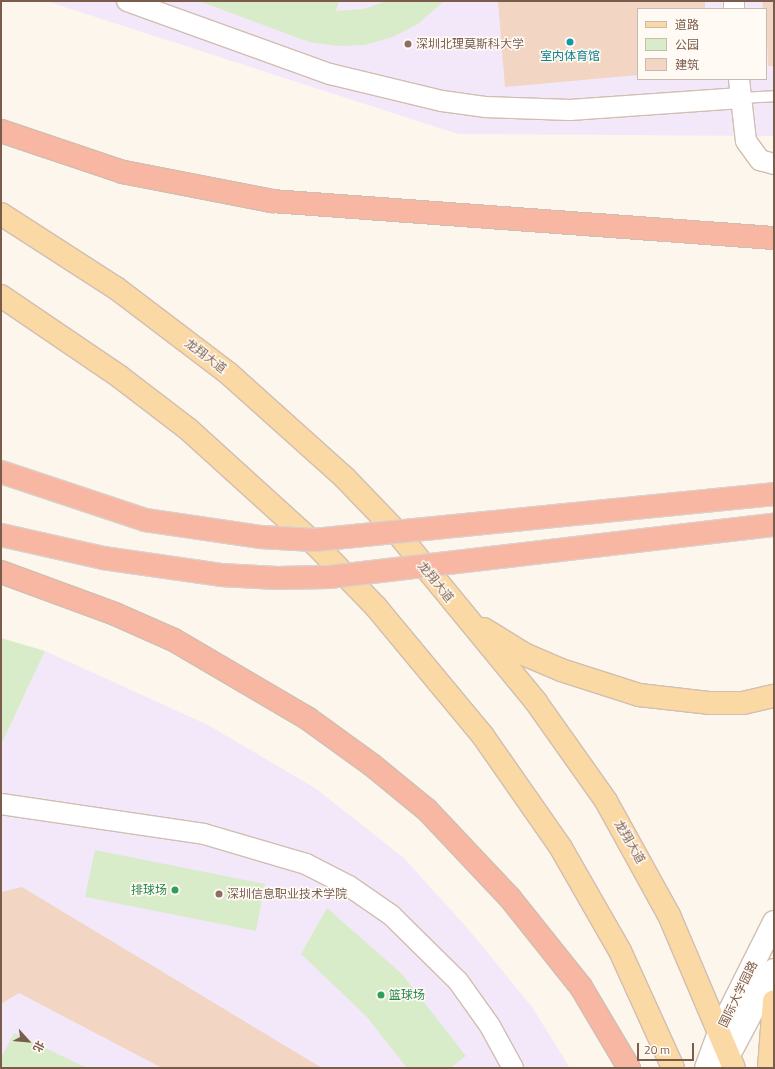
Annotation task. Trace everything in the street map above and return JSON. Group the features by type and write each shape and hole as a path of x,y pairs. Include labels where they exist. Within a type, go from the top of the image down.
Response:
{"highway":[{"path":"1,131 124,172 272,201 774,238"},
{"path":"1,472 145,520 260,537 314,540 774,494"},
{"path":"1,535 103,558 221,575 277,578 329,576 774,525"},
{"path":"1,572 115,614 174,640 307,718 372,765 427,810 510,898 582,987 629,1068"}],"main road":[{"name":"龙翔大道","path":"1,214 116,288 228,373 276,414 394,529 540,708 606,801 669,915 719,1032 728,1065"},
{"path":"1,296 120,377 188,429 298,528 376,607 483,736 561,848 620,951 673,1068"},
{"path":"458,609 526,655 596,684 676,701 743,703 774,696"},
{"path":"769,1068 774,1000"}],"street":[{"path":"127,1 330,74 442,101 485,107 570,110 740,89 746,141 751,153 760,160 774,164"},
{"path":"1,804 204,834 306,864 349,886 391,915 458,981 490,1026 513,1068"},
{"name":"国际大学园路","path":"706,1068 719,1032 774,922"},
{"name":"国际大学园路","path":"728,1065 774,970"}],"lane":[{"path":"740,89 774,96"}],"shaded area":[{"name":"深圳北理莫斯科大学","path":"46,1 774,1 774,136 458,134"},
{"name":"深圳信息职业技术学院","path":"45,651 208,725 315,788 404,858 469,930 532,1007 570,1068 1,1068 1,745"}],"green space":[{"path":"199,1 339,1 336,11 364,9 387,1 444,1 418,24 393,37 365,45 337,46 309,42"},
{"path":"1,638 45,651 1,745"},
{"name":"排球场","path":"95,850 265,884 256,931 85,897"},
{"name":"篮球场","path":"327,908 402,974 466,1056 450,1068 407,1068 366,1016 301,954"},
{"path":"14,1033 87,1068 1,1068 1,1058"}],"building":[{"name":"室内体育馆","path":"498,1 705,1 705,8 637,8 637,75 505,87"},
{"path":"762,1 774,1 774,66 768,66 767,8 763,8"},
{"path":"22,887 322,1068 162,1068 19,993 1,1004 1,892"}],"place":[{"name":"室内体育馆","path":"570,42"},
{"name":"深圳北理莫斯科大学","path":"408,44"},
{"name":"排球场","path":"175,890"},
{"name":"深圳信息职业技术学院","path":"219,894"},
{"name":"篮球场","path":"381,995"}]}
